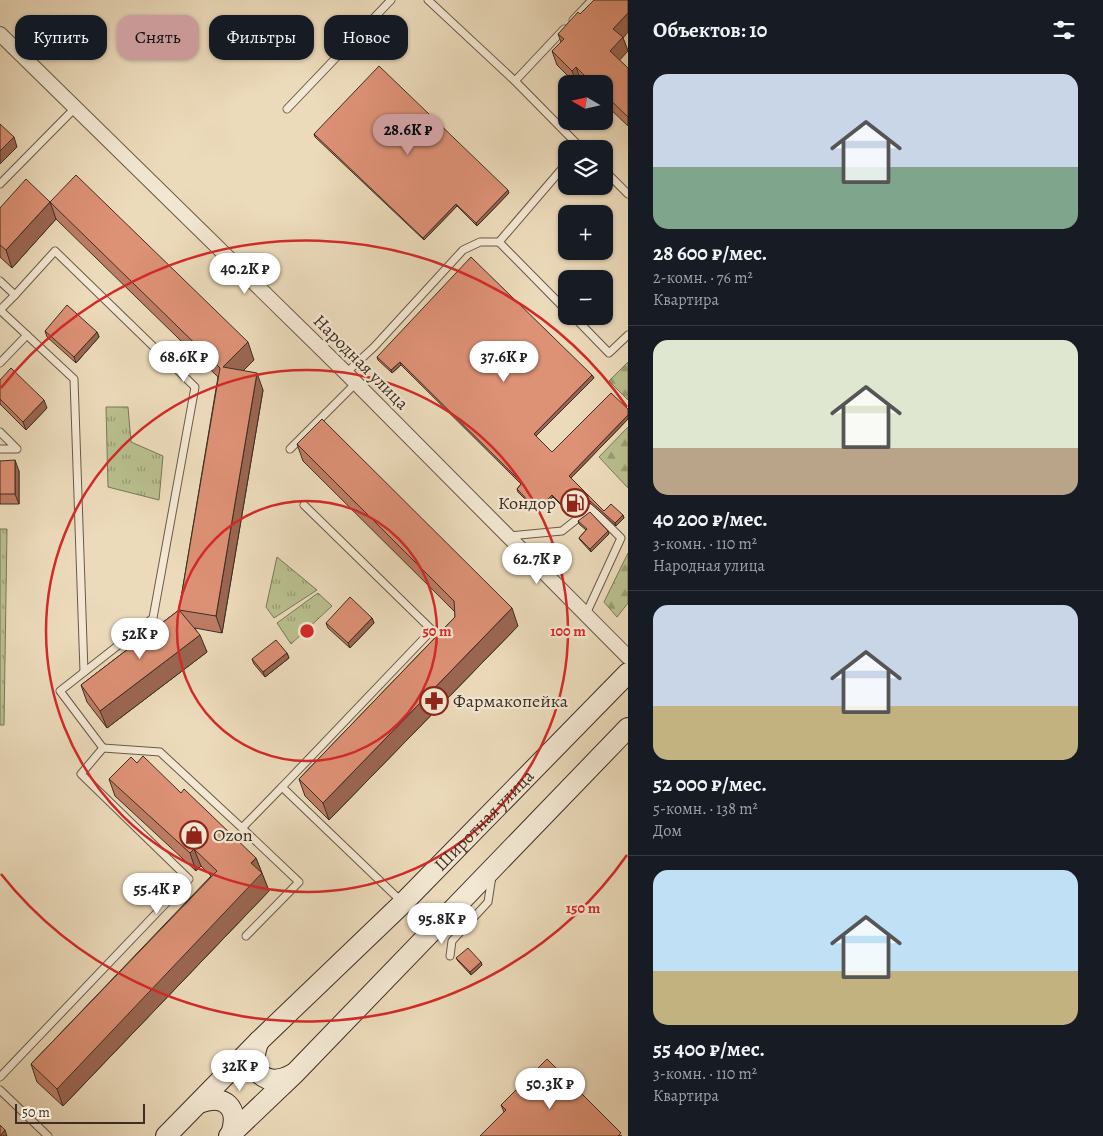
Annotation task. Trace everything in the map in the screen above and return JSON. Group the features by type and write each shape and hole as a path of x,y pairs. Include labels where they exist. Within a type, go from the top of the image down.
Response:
{"main road":[{"name":"Широтная улица","path":"166,1136 259,1041 403,903 628,673"},
{"path":"230,1135 294,1074 628,728"},
{"path":"259,1041 253,1054 256,1069 266,1079 281,1081 294,1074"},
{"path":"199,1102 211,1098 223,1100 232,1109 236,1122 230,1135"}],"street":[{"name":"Народная улица","path":"0,34 346,373 628,656"}],"lane":[{"path":"288,109 391,0"},
{"path":"428,0 515,81 573,140"},
{"path":"515,81 592,0"},
{"path":"0,184 75,108"},
{"path":"498,242 558,173"},
{"path":"613,179 628,194"},
{"path":"346,373 374,347 463,250 480,242 498,242 558,302"},
{"path":"84,672 74,379 0,310 55,251 195,387 153,618 60,691 103,748 160,752 299,882 246,936"},
{"path":"0,281 15,295"},
{"path":"582,325 609,353 628,335"},
{"path":"0,363 27,335"},
{"path":"290,449 356,383"},
{"path":"0,432 17,449 0,449"},
{"path":"242,828 432,630 304,505"},
{"path":"510,536 562,531 591,508 621,538 586,614"},
{"path":"0,1077 189,880 81,774 103,748"},
{"path":"282,787 403,903"},
{"path":"450,956 452,941 488,902 494,866"},
{"path":"0,1090 48,1136"}],"green space":[{"path":"628,362 628,400 609,381"},
{"path":"106,407 128,407 131,442 163,456 159,500 108,487"},
{"path":"628,427 628,488 599,457"},
{"path":"0,529 7,529 4,725 0,725"},
{"path":"628,553 628,603 617,617 604,602"},
{"path":"277,557 317,590 274,618 266,607"},
{"path":"318,593 332,606 291,644 277,623"}],"building":[{"path":"594,0 628,0 628,13 613,29 623,37 610,51 628,68 628,117 613,103 613,75 584,75 576,67 572,71 552,51 564,39 558,34 578,12 580,14"},
{"path":"379,66 508,190 476,223 456,204 423,238 314,134"},
{"path":"0,124 14,137 0,151"},
{"path":"76,175 248,342 223,367 257,373 216,616 179,610 220,368 50,202"},
{"path":"26,179 50,202 6,250 0,245 0,208"},
{"path":"471,257 592,375 534,434 552,452 611,393 628,409 628,415 569,476 604,511 611,504 623,515 615,523 589,500 571,514 552,495 537,510 517,489 522,483 400,362 391,370 377,357"},
{"path":"67,305 97,332 74,357 45,331"},
{"path":"11,368 44,400 23,422 0,399 0,380"},
{"path":"322,419 512,608 323,803 299,779 455,617 454,601 297,444"},
{"path":"15,460 15,494 0,494 0,461"},
{"path":"590,512 608,531 590,549 579,538 587,529 578,521"},
{"path":"350,597 372,618 348,643 326,623"},
{"path":"179,610 200,635 100,711 81,685"},
{"path":"276,640 287,653 263,672 252,659"},
{"path":"143,756 181,793 184,789 256,858 251,863 262,873 57,1089 31,1064 217,871 194,849 190,853 109,779 131,757 137,763"},
{"path":"468,948 481,962 470,972 456,958"},
{"path":"547,1059 621,1133 618,1136 480,1136 506,1110 501,1105"},
{"path":"0,1125 5,1130 0,1136"}],"place":[{"name":"Кондор","path":"575,503"},
{"name":"Фармакопейка","path":"434,701"},
{"name":"Ozon","path":"194,835"}]}
